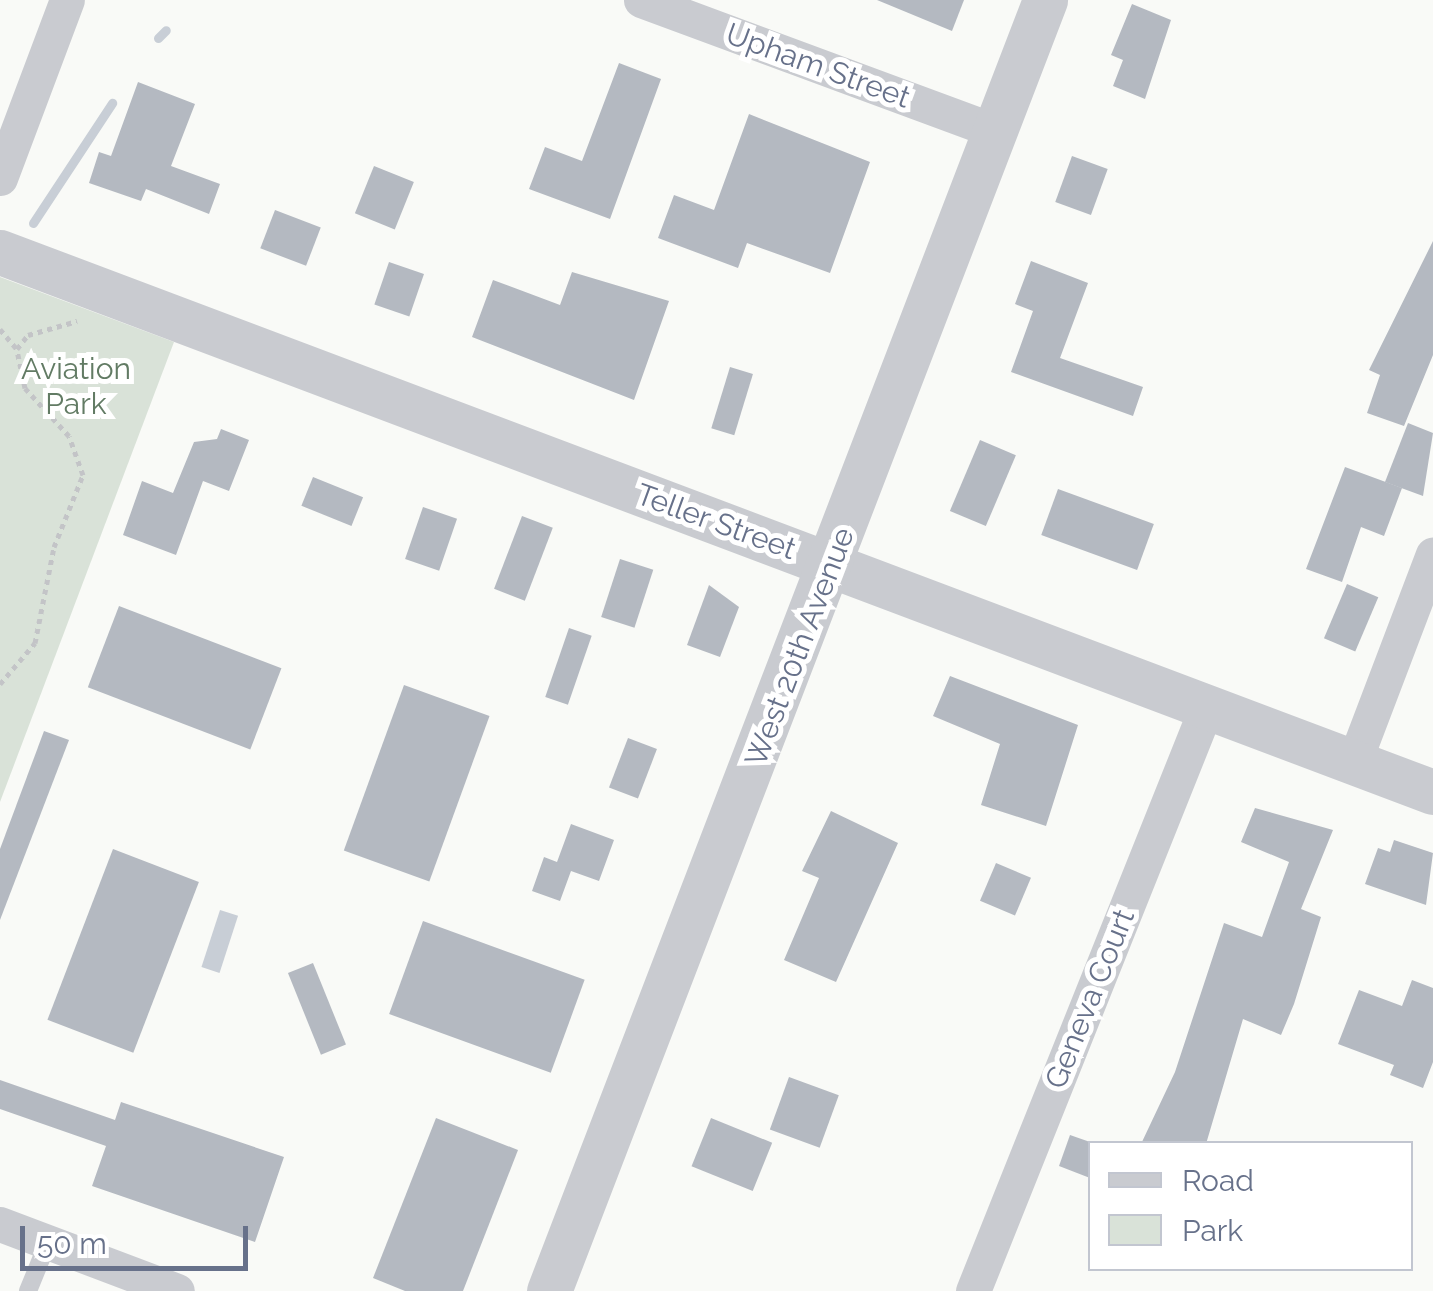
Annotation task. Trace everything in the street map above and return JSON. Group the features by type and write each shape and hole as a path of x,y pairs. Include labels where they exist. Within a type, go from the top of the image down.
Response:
{"street":[{"path":"0,178 67,0"},
{"name":"Upham Street","path":"641,0 996,131"},
{"name":"West 20th Avenue","path":"549,1291 833,564 1045,0"},
{"name":"Teller Street","path":"0,252 1433,792"},
{"path":"1354,762 1433,554"},
{"name":"Geneva Court","path":"973,1291 1207,706"},
{"path":"0,1224 177,1291"}],"lane":[{"path":"28,1291 48,1242"}],"path":[{"path":"17,349 48,326 83,320"},
{"path":"0,328 17,349 25,388 69,436 83,475 54,547 35,643 0,684"}],"green space":[{"name":"Aviation Park","path":"0,277 174,342 0,802"}],"shaded area":[{"path":"220,910 238,916 220,973 201,967"}],"building":[{"path":"877,0 964,0 952,31"},
{"path":"1132,4 1171,20 1145,99 1113,86 1123,60 1111,55"},
{"path":"619,63 661,79 610,219 529,189 545,147 582,161"},
{"path":"138,82 195,104 171,166 220,184 209,214 146,189 141,201 89,183 99,152 111,156"},
{"path":"749,114 870,162 830,273 747,243 738,268 658,238 674,195 714,210"},
{"path":"1072,156 1108,169 1091,215 1055,202"},
{"path":"374,166 414,182 395,229 355,213"},
{"path":"275,210 321,228 306,266 260,248"},
{"path":"1433,241 1433,355 1404,426 1367,413 1380,375 1369,370"},
{"path":"1031,261 1088,283 1060,358 1143,387 1133,416 1011,372 1033,311 1015,304"},
{"path":"389,262 424,274 409,317 374,305"},
{"path":"572,272 669,301 634,400 472,337 493,280 560,305"},
{"path":"730,367 753,374 734,435 711,428"},
{"path":"1408,423 1433,433 1423,496 1385,482"},
{"path":"221,429 249,440 229,491 203,481 176,555 123,535 142,481 173,493 194,442 217,439"},
{"path":"980,440 1016,455 986,526 950,511"},
{"path":"1345,467 1402,488 1384,536 1361,527 1342,582 1306,569"},
{"path":"313,477 363,497 351,526 301,506"},
{"path":"1058,489 1154,524 1137,570 1041,535"},
{"path":"423,507 457,519 439,571 405,559"},
{"path":"522,516 553,528 525,601 494,589"},
{"path":"620,559 653,570 634,628 601,617"},
{"path":"1347,584 1378,597 1355,652 1324,638"},
{"path":"709,585 739,607 720,657 687,645"},
{"path":"119,606 281,668 250,750 88,687"},
{"path":"569,628 592,636 568,705 545,697"},
{"path":"950,676 1078,725 1046,826 981,805 1000,744 933,716"},
{"path":"404,685 490,716 429,882 344,850"},
{"path":"44,731 69,740 0,920 0,849"},
{"path":"628,738 657,749 638,799 609,787"},
{"path":"1255,808 1333,830 1301,909 1321,917 1294,1004 1281,1035 1243,1019 1207,1141 1142,1141 1175,1072 1224,923 1262,937 1289,862 1241,842"},
{"path":"831,811 898,843 836,982 784,960 819,878 802,871"},
{"path":"571,824 614,840 599,881 571,871 560,901 532,891 544,857 557,862"},
{"path":"1394,840 1433,853 1426,905 1365,884 1378,848 1390,852"},
{"path":"113,849 199,882 133,1053 47,1020"},
{"path":"996,863 1031,878 1015,916 980,901"},
{"path":"423,921 585,980 551,1073 389,1014"},
{"path":"313,963 346,1045 321,1055 288,973"},
{"path":"1412,980 1433,988 1433,1062 1423,1088 1390,1075 1394,1065 1338,1044 1359,990 1402,1006"},
{"path":"789,1077 839,1095 820,1148 770,1130"},
{"path":"0,1080 115,1120 121,1102 284,1157 255,1242 92,1186 106,1146 0,1109"},
{"path":"436,1118 518,1150 463,1291 405,1291 373,1278"},
{"path":"711,1118 772,1143 753,1191 692,1166"},
{"path":"1070,1135 1088,1141 1088,1177 1059,1166"}],"waterway":[{"path":"158,38 166,30"},
{"path":"33,223 112,103"}]}
